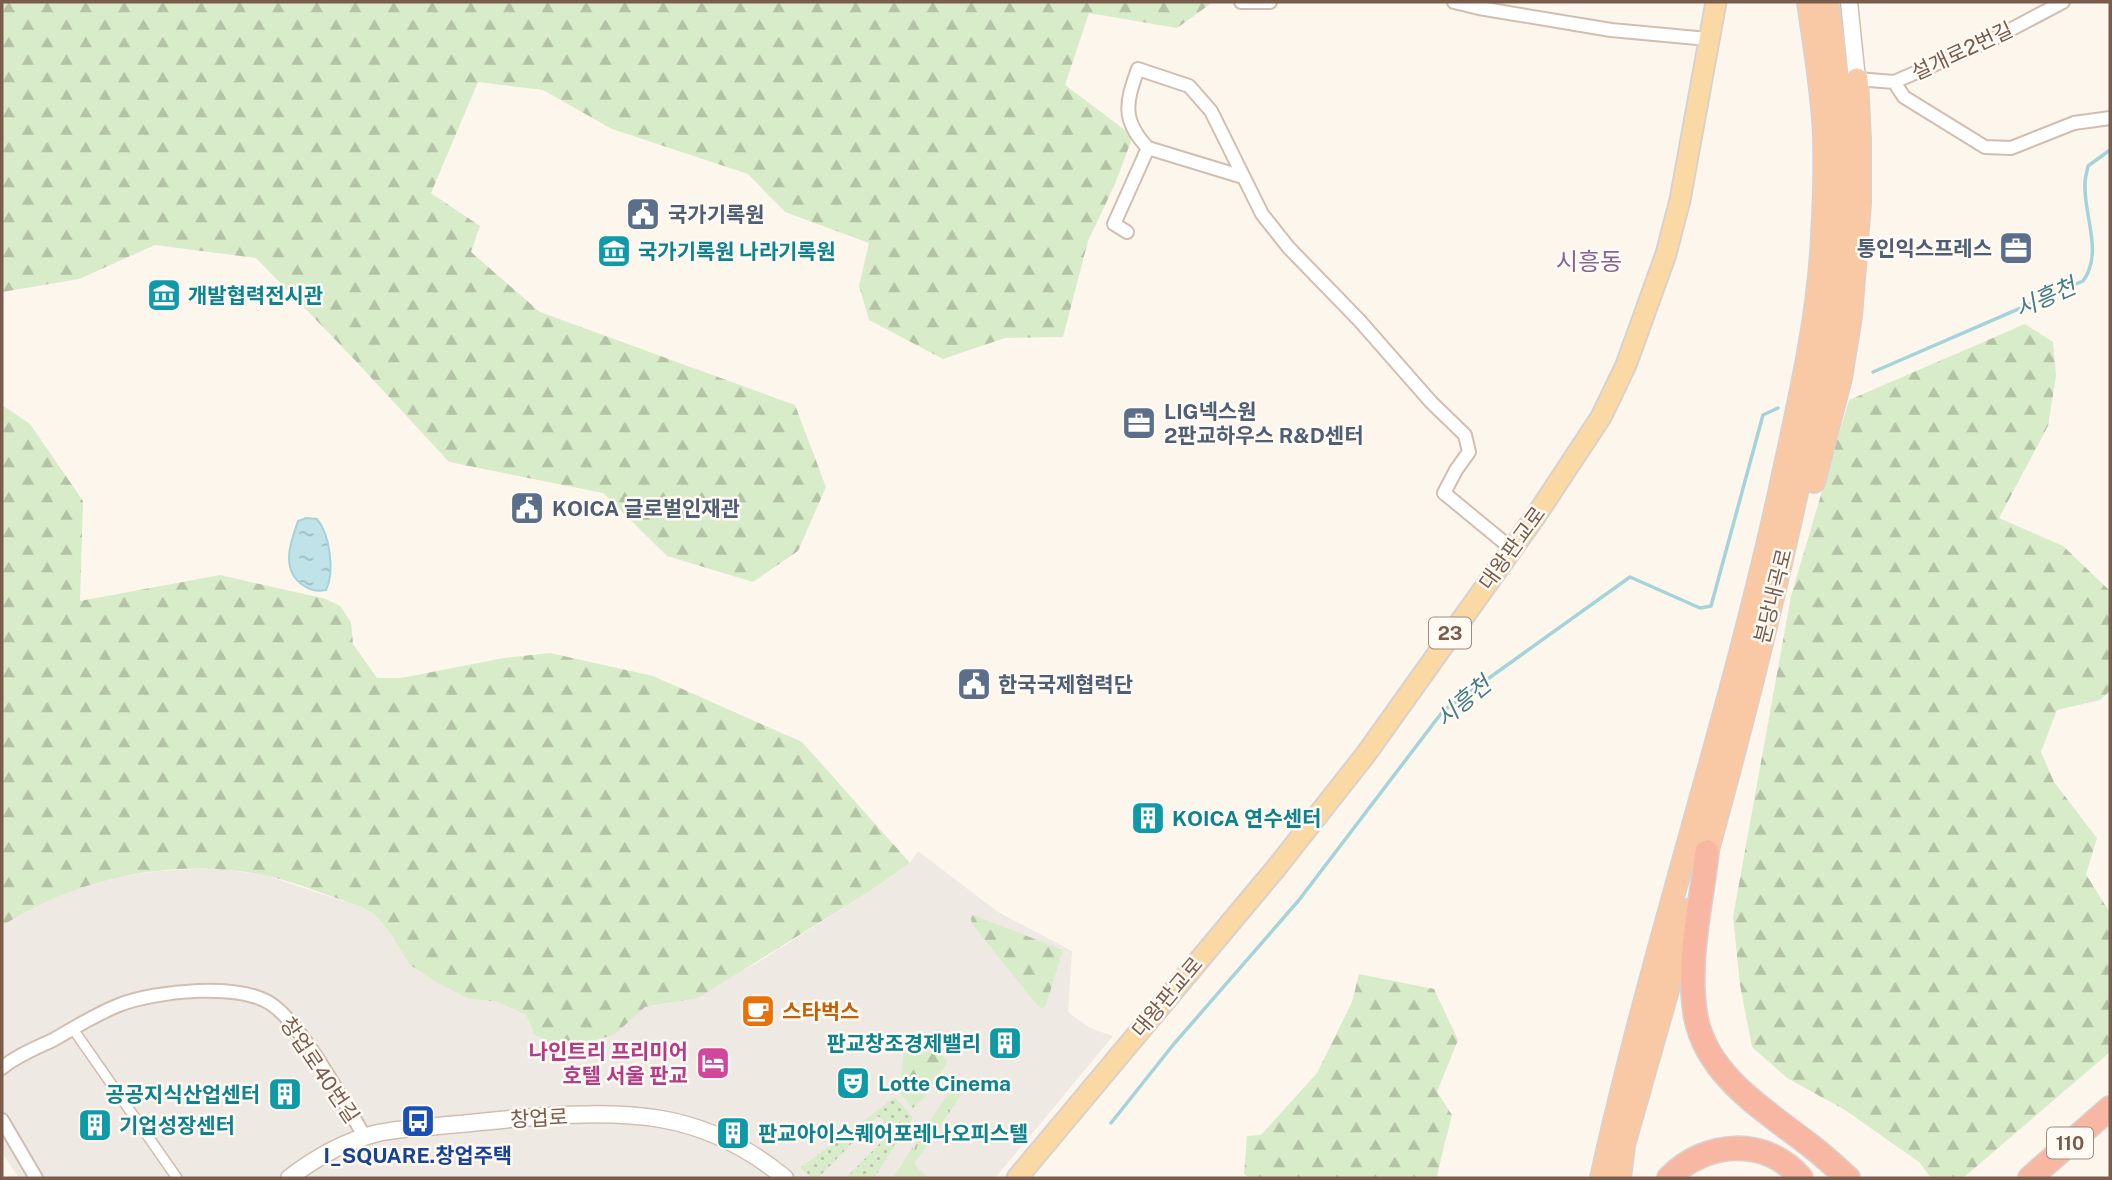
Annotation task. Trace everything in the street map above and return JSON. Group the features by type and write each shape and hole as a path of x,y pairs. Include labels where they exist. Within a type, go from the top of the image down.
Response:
{"highway":[{"name":"분당내곡로","path":"1601,1178 1646,997 1741,648 1802,386 1815,309 1822,239 1824,160 1824,133 1808,2"},
{"name":"분당내곡로","path":"1620,1178 1624,1145 1734,757 1818,400 1836,300 1843,227 1844,138 1827,2"},
{"path":"1784,552 1805,509 1845,361 1860,203 1857,79"},
{"path":"1707,852 1693,971 1697,1018 1705,1043 1721,1070 1738,1087 1848,1178"},
{"name":"110","path":"2030,1178 2110,1108"},
{"name":"110","path":"2053,1178 2110,1128"},
{"path":"1669,1178 1691,1160 1721,1148 1736,1147 1752,1148 1765,1153 1801,1178"}],"main road":[{"name":"대왕판교로","path":"1017,1178 1277,867 1358,764 1512,549 1601,416 1626,365 1666,254 1680,200 1716,2"}],"street":[{"path":"1241,2 1270,2"},
{"path":"1454,2 1611,30 1708,39"},
{"path":"1849,2 1857,79"},
{"name":"설개로2번길","path":"1857,79 1894,82 1989,41 2063,2"},
{"path":"1242,177 1148,148 1129,122 1127,111 1138,69 1189,86 1211,111 1262,214 1289,248 1359,320 1431,402 1465,435 1469,452 1455,470 1444,493 1512,549"},
{"path":"1894,82 1904,97 1985,147 2011,148 2074,123 2110,118"},
{"path":"1127,232 1114,225 1148,148"},
{"name":"창업로40번길","path":"2,1068 117,1006 159,996 223,990 259,997 279,1011 295,1030 365,1136"},
{"path":"73,1029 177,1178"},
{"name":"창업로","path":"289,1178 339,1147 365,1136 484,1122 603,1116 661,1119 699,1130 751,1152 785,1178"},
{"path":"2,1120 36,1178"}],"shaded area":[{"path":"918,851 998,912 1072,951 1068,1012 1090,1028 1113,1036 995,1178 19,1178 2,1153 2,926 61,894 100,880 158,871 214,868 265,875 361,907 374,914 389,931 409,964 434,981 467,997 497,1002 526,1015 534,1034 633,1017 645,1007 671,1003 752,966 870,891 910,863"}],"green space":[{"path":"2,2 1213,2 1177,28 1089,13 1065,85 1133,136 1115,184 1088,241 1063,337 1005,338 943,359 869,320 859,286 869,243 785,212 748,174 612,129 543,90 478,82 431,193 480,226 471,252 540,312 795,405 826,487 798,551 753,582 667,556 603,493 449,462 256,258 155,245 79,279 2,292"},
{"path":"2025,324 2053,342 2056,376 2048,426 1999,518 2063,546 2110,591 2110,691 2100,700 2057,710 2041,752 2054,782 2097,838 2086,874 2110,913 2110,1052 1963,1178 1931,1178 1919,1162 1845,1110 1787,1078 1752,1047 1740,985 1733,917 1791,596 1849,400"},
{"path":"2,405 30,424 83,501 80,601 220,575 326,599 340,606 351,622 353,644 377,678 401,678 504,658 550,653 653,676 802,742 910,863 870,891 698,998 645,1007 614,1035 554,1045 534,1034 526,1015 497,1002 467,998 409,964 389,931 374,914 288,881 264,875 196,868 128,875 62,895 2,926"},
{"path":"973,915 1063,950 1046,1005 1042,1009 972,924"},
{"path":"1359,974 1434,989 1458,1040 1437,1092 1452,1115 1437,1175 1439,1178 1249,1178 1244,1174 1247,1136 1261,1135 1317,1073 1352,1002"},
{"path":"933,1042 947,1061 922,1100 913,1108 899,1092 904,1051 901,1046"},
{"path":"958,1078 966,1088 914,1164 928,1178 893,1178"},
{"path":"895,1097 913,1118 874,1178 846,1178 893,1130 878,1116 818,1178 813,1178 800,1168"}],"water":[{"path":"306,518 317,519 328,544 331,564 326,590 316,591 300,583 294,577 289,562 298,521"}],"waterway":[{"name":"시흥천","path":"1873,372 2083,281 2092,258 2085,195 2088,166 2110,150"},
{"name":"시흥천","path":"1111,1123 1173,1045 1299,900 1443,711 1630,577 1700,608 1711,606 1763,415 1778,408"}],"place":[{"name":"국가기록원","path":"643,214"},
{"name":"통인익스프레스","path":"2016,248"},
{"name":"국가기록원 나라기록원","path":"614,251"},
{"name":"개발협력전시관","path":"164,295"},
{"name":"LIG넥스원 2판교하우스 R&D센터","path":"1139,423"},
{"name":"KOICA 글로벌인재관","path":"527,508"},
{"name":"한국국제협력단","path":"974,684"},
{"name":"KOICA 연수센터","path":"1148,818"},
{"name":"스타벅스","path":"758,1011"},
{"name":"판교창조경제밸리","path":"1005,1043"},
{"name":"나인트리 프리미어 호텔 서울 판교","path":"713,1063"},
{"name":"Lotte Cinema","path":"853,1083"},
{"name":"공공지식산업센터","path":"285,1094"},
{"name":"I_SQUARE.창업주택","path":"418,1121"},
{"name":"기업성장센터","path":"95,1125"},
{"name":"판교아이스퀘어포레나오피스텔","path":"733,1133"}],"district":[{"name":"시흥동","path":"1589,261"}]}
